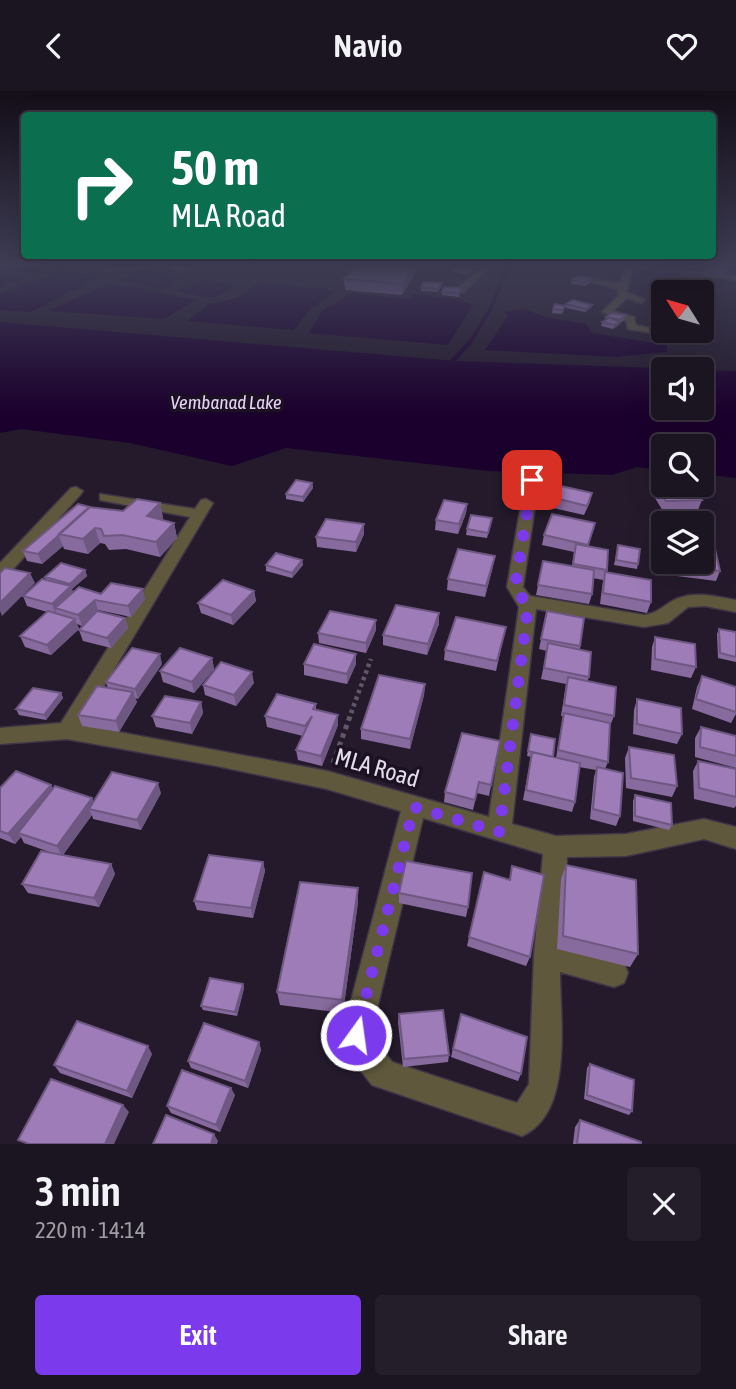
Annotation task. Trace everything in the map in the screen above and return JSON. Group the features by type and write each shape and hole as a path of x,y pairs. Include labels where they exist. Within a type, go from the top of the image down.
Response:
{"street":[{"path":"621,316 631,319 631,327 651,331"},
{"path":"499,832 528,607 515,587 532,480"},
{"path":"0,573 76,491"},
{"path":"67,731 202,508 105,497"},
{"path":"524,601 644,621 662,619 683,602 705,600 736,606"},
{"name":"MLA Road","path":"0,736 67,731 217,757 327,780 556,847 626,845 704,829 736,838"},
{"path":"414,807 356,1035 370,1059 383,1074 522,1121 534,1108 544,1083 547,955 556,847"},
{"path":"547,955 614,973"}],"path":[{"path":"327,780 371,659"}],"water":[{"path":"123,316 169,316 164,319"},
{"path":"194,316 305,316 294,330 187,321"},
{"path":"319,316 466,316 448,345 309,333"},
{"path":"508,316 542,316 586,324 592,333 667,345 667,352 615,357 485,350"},
{"name":"Vembanad Lake","path":"0,322 456,361 651,368 651,420 714,420 714,370 736,371 736,478 714,475 714,434 651,434 651,469 637,467 612,475 489,471 286,448 232,466 130,443 21,429 0,433"}],"building":[{"path":"625,316 620,320 611,318 620,322 614,325 602,322 609,318 606,317"},
{"path":"296,480 312,483 303,497 286,494"},
{"path":"561,486 592,493 587,506 555,498"},
{"path":"664,497 700,497 702,500 666,501"},
{"path":"137,499 160,503 147,516 174,523 156,542 122,535 104,536 101,529 95,528 83,539 59,534 89,507 123,511"},
{"path":"444,500 467,504 459,524 436,520"},
{"path":"78,504 90,507 38,554 23,551"},
{"path":"552,514 595,523 588,545 544,535"},
{"path":"471,515 492,518 488,533 467,529"},
{"path":"326,519 364,524 356,542 316,537"},
{"path":"576,544 608,550 607,570 573,564"},
{"path":"714,544 720,571 714,570"},
{"path":"618,545 640,549 638,564 616,560"},
{"path":"458,549 495,556 486,586 448,579"},
{"path":"276,553 302,560 292,573 266,565"},
{"path":"543,561 594,570 592,594 538,585"},
{"path":"61,563 85,570 70,584 45,577"},
{"path":"5,568 30,573 0,603 0,573"},
{"path":"605,572 651,580 651,602 603,593"},
{"path":"42,579 71,586 52,604 23,596"},
{"path":"223,580 254,591 231,615 198,603"},
{"path":"111,583 143,589 128,606 95,600 78,615 55,608 79,587 101,594"},
{"path":"396,605 439,613 428,644 383,635"},
{"path":"48,611 75,619 47,645 20,636"},
{"path":"97,611 125,618 107,638 79,630"},
{"path":"330,611 376,620 366,643 318,633"},
{"path":"547,611 584,618 580,646 541,639"},
{"path":"456,617 506,627 497,661 445,650"},
{"path":"719,629 736,632 736,657 720,653"},
{"path":"655,637 695,644 696,667 655,659"},
{"path":"548,643 591,652 589,677 544,668"},
{"path":"314,644 356,654 347,674 304,664"},
{"path":"132,648 160,654 135,689 106,682"},
{"path":"180,648 212,658 192,682 160,671"},
{"path":"221,662 252,672 234,695 203,685"},
{"path":"379,675 425,684 410,739 361,729"},
{"path":"702,676 736,687 736,712 696,699"},
{"path":"568,677 616,687 614,716 564,705"},
{"path":"97,686 133,692 116,721 78,715"},
{"path":"33,688 61,693 44,715 16,709"},
{"path":"277,694 316,704 313,709 338,715 321,756 296,750 312,716 305,726 265,716"},
{"path":"165,696 201,702 190,723 152,716"},
{"path":"637,699 681,708 682,734 637,724"},
{"path":"564,713 610,723 608,762 558,750"},
{"path":"701,727 736,736 736,756 700,747"},
{"path":"462,733 500,741 491,785 479,782 475,800 445,792"},
{"path":"531,734 555,739 553,757 528,751"},
{"path":"629,747 674,755 677,786 631,778"},
{"path":"532,752 580,763 575,802 526,790"},
{"path":"698,761 736,769 736,797 699,788"},
{"path":"597,767 623,773 620,816 593,809"},
{"path":"16,771 51,785 8,834 0,831 0,788"},
{"path":"112,772 158,783 137,820 89,809"},
{"path":"55,786 92,798 57,846 18,833"},
{"path":"635,795 671,803 672,825 635,816"},
{"path":"41,851 111,864 94,898 22,884"},
{"path":"209,855 263,862 251,908 194,901"},
{"path":"406,861 472,873 468,907 399,893"},
{"path":"566,865 636,880 638,954 563,936"},
{"path":"512,866 544,875 530,957 469,937 484,872 510,880"},
{"path":"300,882 358,888 342,1000 277,992"},
{"path":"210,978 243,984 235,1012 201,1006"},
{"path":"443,1010 449,1055 404,1059 399,1014"},
{"path":"461,1014 527,1037 521,1074 453,1049"},
{"path":"77,1021 148,1046 127,1091 54,1065"},
{"path":"204,1023 259,1042 245,1081 188,1061"},
{"path":"590,1064 634,1080 632,1111 587,1095"},
{"path":"182,1070 231,1088 216,1125 167,1106"},
{"path":"51,1079 123,1105 105,1144 29,1144 18,1140"},
{"path":"166,1115 214,1134 211,1144 153,1144"},
{"path":"580,1120 641,1142 641,1144 577,1144"}],"waterway":[{"path":"469,344 486,316"},
{"path":"447,367 470,342"}],"route":[{"path":"356,1035 414,807 499,832 528,607 515,587 532,480"}]}
